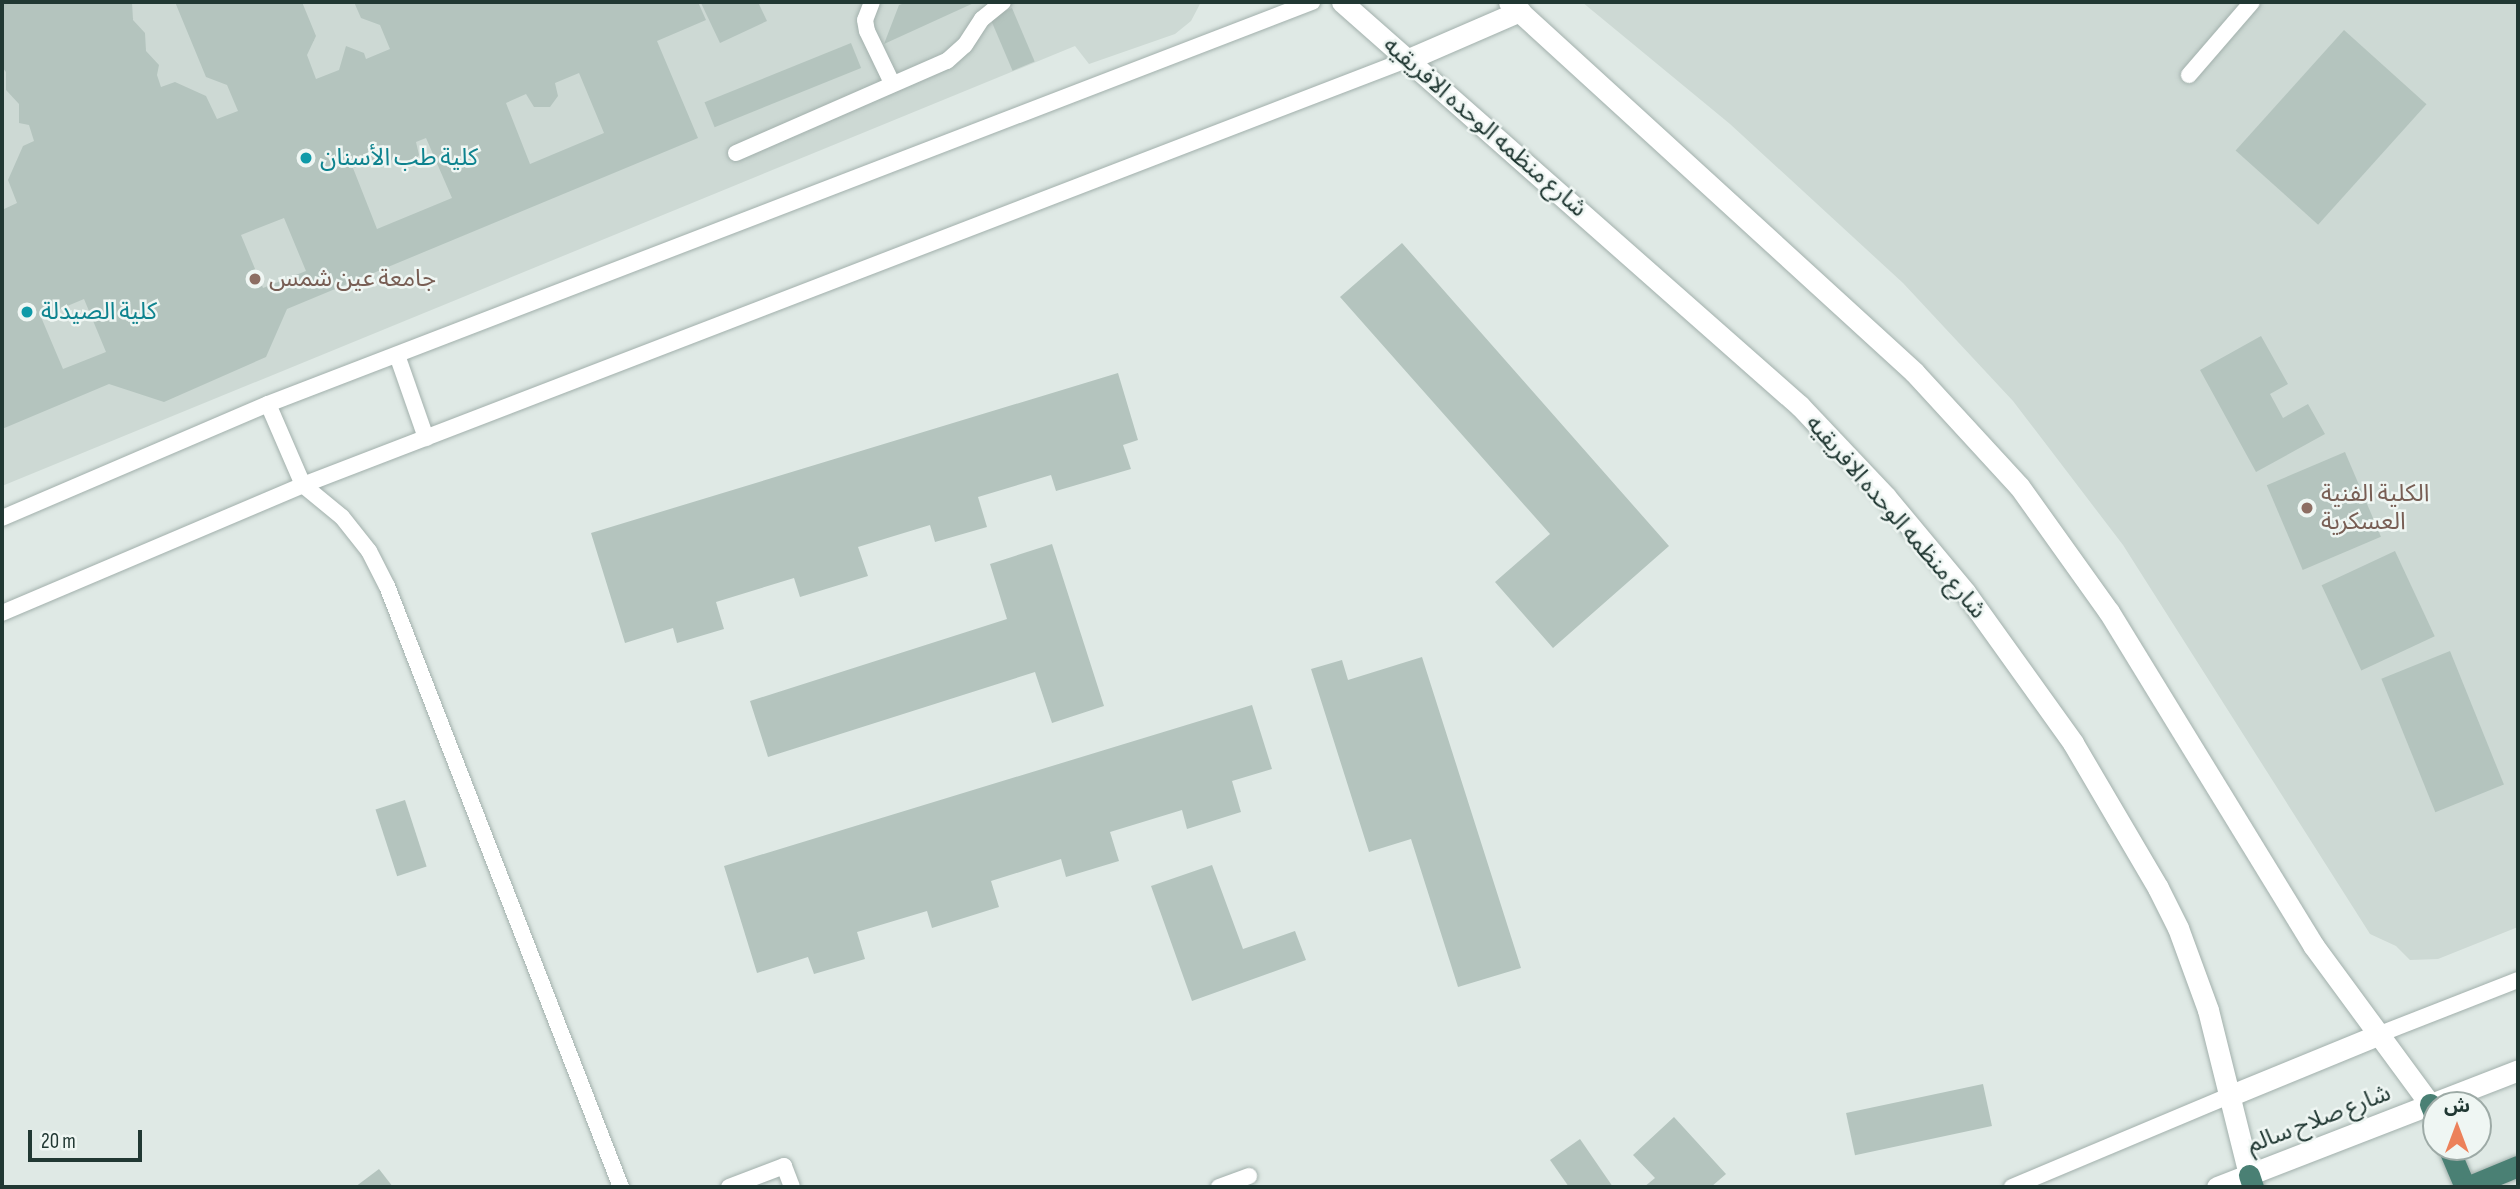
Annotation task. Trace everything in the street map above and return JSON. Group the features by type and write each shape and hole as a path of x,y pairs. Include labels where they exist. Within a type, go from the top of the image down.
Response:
{"highway":[{"path":"2454,1161 2466,1187 2518,1166"}],"street":[{"name":"شارع منظمه الوحده الافريقيه","path":"1342,2 1800,406 1885,496 1965,592 2073,743 2158,888 2194,968 2251,1181"},
{"path":"1409,59 1514,6 1914,372 2019,486 2109,612 2313,945 2422,1095"},
{"path":"2229,1096 2380,1034"},
{"name":"شارع صلاح سالم","path":"2474,1091 2518,1070"},
{"name":"شارع صلاح سالم","path":"2217,1187 2251,1181 2422,1115"}],"lane":[{"path":"872,2 865,20 867,31 892,83"},
{"path":"736,153 957,54 982,19 1003,2"},
{"path":"2,518 268,404 1312,2"},
{"path":"2189,75 2252,2"},
{"path":"2,613 303,485 1409,59"},
{"path":"397,355 426,438"},
{"path":"268,404 303,485 342,517 369,551 387,586 621,1187"},
{"path":"2380,1034 2518,980"},
{"path":"2012,1187 2229,1096"},
{"path":"729,1187 784,1166 792,1187"},
{"path":"1219,1187 1249,1176"}],"shaded area":[{"name":"جامعة عين شمس","path":"2,2 1201,2 1191,21 1175,34 1089,64 1075,46 2,486"},
{"name":"الكلية الفنية العسكرية","path":"1582,2 2518,2 2518,927 2438,959 2410,960 2396,946 2370,934 2123,545 2013,401 1903,283 1730,124"}],"building":[{"name":"جامعة عين شمس","path":"2,2 132,2 133,20 145,33 146,51 159,65 157,75 161,87 175,82 206,96 217,119 238,111 227,85 206,77 175,2 302,2 316,36 307,55 316,79 339,70 346,46 364,53 366,59 390,49 380,25 361,18 354,2 698,2 706,20 657,41 698,138 287,309 266,357 164,402 109,384 2,429 2,210 17,203 8,180 23,146 34,141 29,125 19,123 19,104 6,90 6,72 2,67","holes":["579,73 604,133 530,164 506,103 526,94 534,107 550,107 558,96 555,83","426,138 452,198 377,229 353,168 387,154 396,166 410,166 419,155 416,142","284,218 306,271 263,288 241,235","84,299 106,352 63,369 41,317"]},
{"path":"758,2 767,21 720,43 701,3"},
{"path":"908,2 976,2 884,44 899,5"},
{"path":"1012,8 1035,61 1013,71 990,17"},
{"path":"2344,30 2426,104 2318,225 2236,150"},
{"path":"851,43 861,68 715,127 705,102"},
{"path":"1402,243 1669,546 1553,648 1495,582 1550,534 1340,297"},
{"path":"2261,336 2288,384 2270,394 2283,418 2308,404 2325,434 2256,472 2200,370"},
{"path":"1118,373 1138,440 1123,445 1131,469 1056,491 1051,475 978,497 987,527 935,542 930,525 858,547 868,576 800,597 794,578 716,602 724,629 677,643 673,628 625,643 591,533"},
{"path":"2345,452 2381,537 2303,570 2267,485"},
{"path":"1052,544 1104,706 1052,723 1035,672 768,757 750,701 1007,619 990,564"},
{"path":"2395,551 2435,636 2361,670 2322,585"},
{"path":"2450,651 2504,785 2435,812 2381,679"},
{"path":"1422,657 1521,968 1458,987 1411,839 1369,852 1311,669 1342,660 1348,680"},
{"path":"1252,705 1272,769 1232,781 1241,812 1187,829 1182,810 1110,832 1119,861 1066,877 1061,859 991,881 999,907 932,928 927,911 857,932 865,959 814,974 808,957 757,973 724,866"},
{"path":"405,800 427,867 397,876 376,810"},
{"path":"1212,865 1243,949 1295,931 1306,960 1192,1001 1151,886"},
{"path":"1983,1084 1992,1126 1855,1155 1846,1113"},
{"path":"1674,1117 1726,1174 1711,1187 1644,1187 1655,1178 1633,1155"},
{"path":"1580,1139 1613,1187 1569,1187 1550,1160"},
{"path":"379,1169 393,1187 355,1187"}],"place":[{"name":"كلية طب الأسنان","path":"306,158"},
{"name":"جامعة عين شمس","path":"255,279"},
{"name":"كلية الصيدلة","path":"27,312"},
{"name":"الكلية الفنية العسكرية","path":"2307,508"}]}
